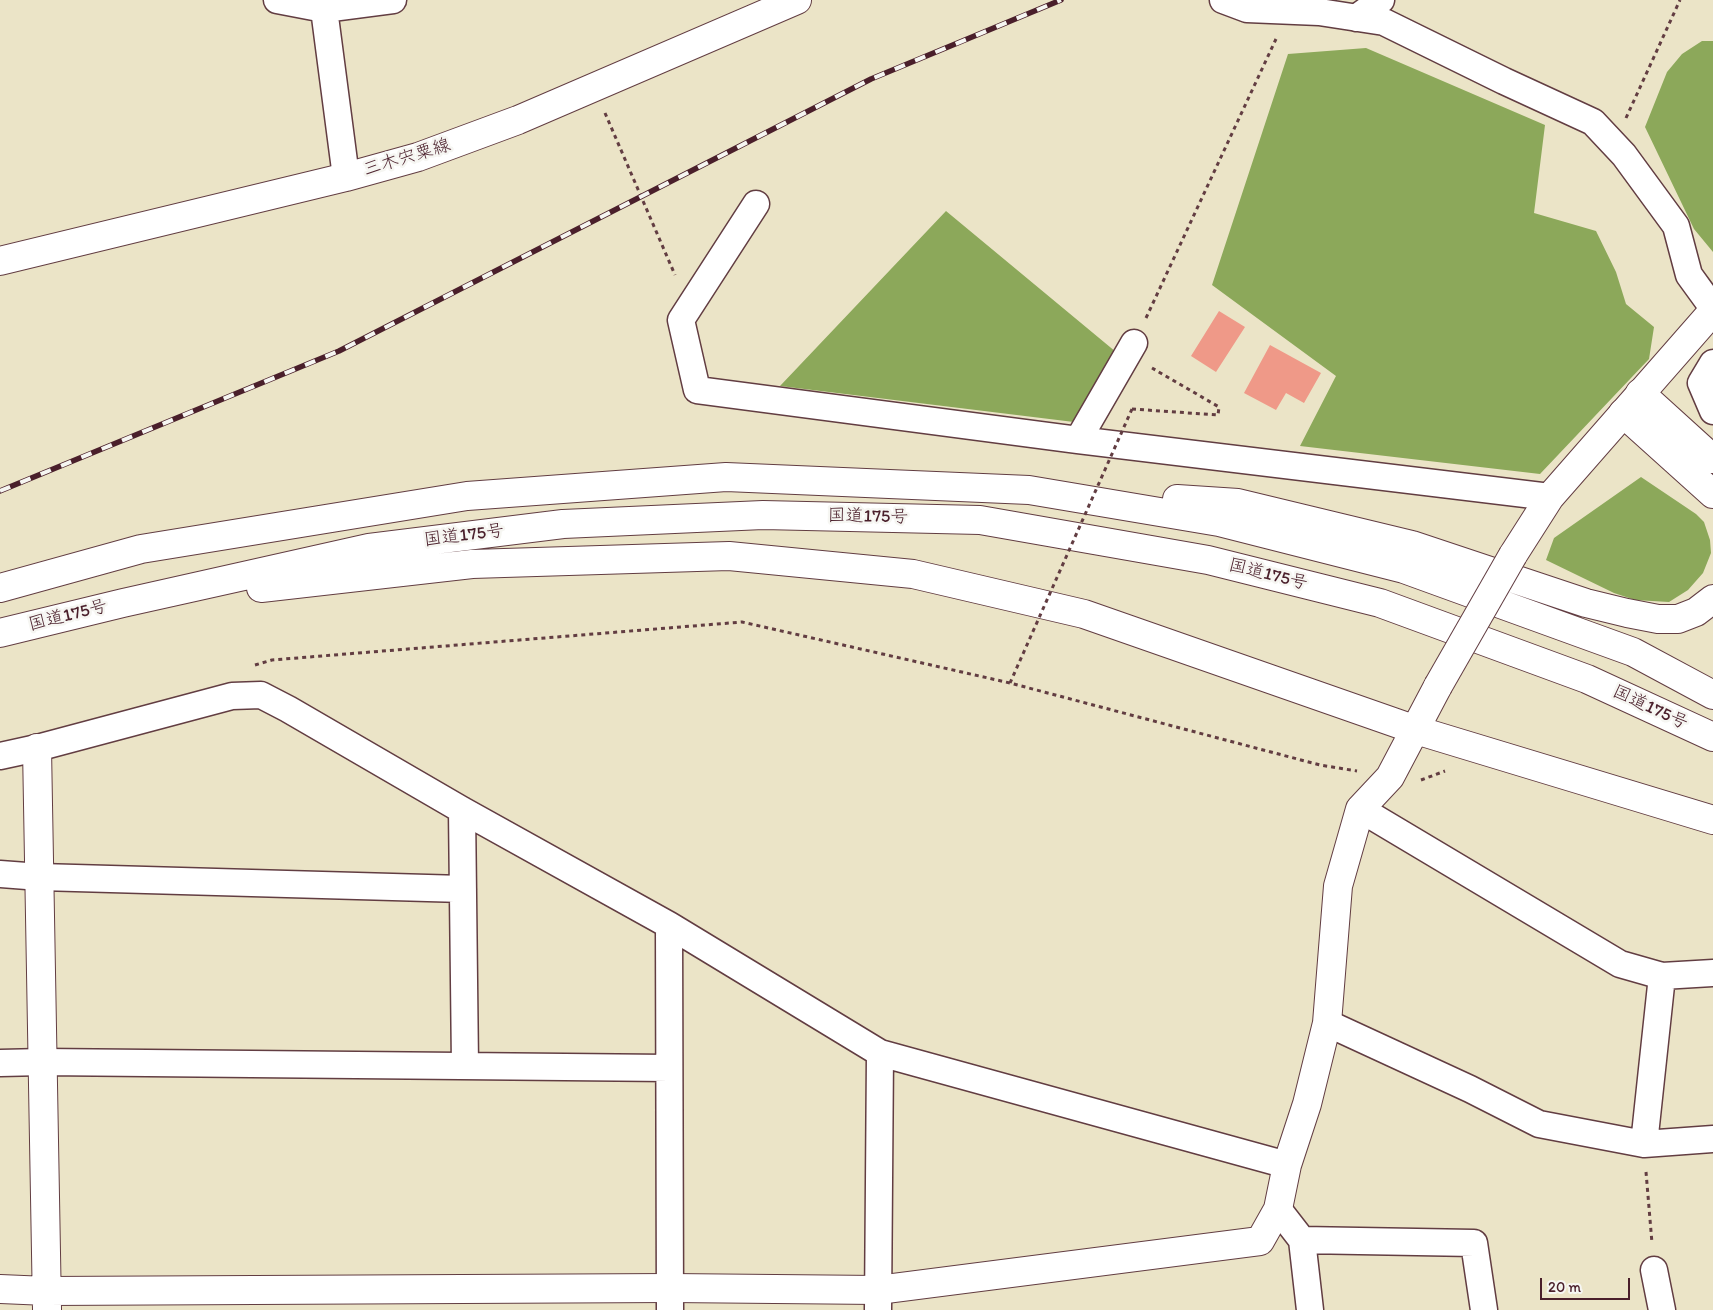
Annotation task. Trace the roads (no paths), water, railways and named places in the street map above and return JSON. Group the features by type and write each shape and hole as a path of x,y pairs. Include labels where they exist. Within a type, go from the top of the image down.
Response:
{"main road":[{"name":"三木宍粟線","path":"0,261 346,177 418,157 518,120 797,0"},
{"path":"0,1289 47,1301 878,1300 1260,1241 1278,1209 1287,1165 1307,1104 1327,1023 1338,886 1360,809 1390,777 1438,686 1513,555 1550,498 1713,310"},
{"path":"1632,403 1713,459"},
{"path":"1632,403 1713,494"},
{"name":"国道175号","path":"0,588 141,549 468,496 726,477 1028,490 1219,522 1404,570 1633,652 1713,695"},
{"path":"1028,490 1238,503 1412,545 1586,604 1658,619 1678,619 1696,612 1713,599"},
{"name":"国道175号","path":"0,633 123,603 369,548 563,524 763,515 980,520 1208,560 1380,603 1587,679 1713,737"},
{"path":"123,603 472,564 729,556 914,574 1084,614 1416,730 1713,820"},
{"path":"37,748 47,1301"}],"street":[{"path":"277,0 324,10 393,0"},
{"path":"1223,0 1247,9 1320,12 1384,22 1593,122 1624,155 1676,226 1689,275 1713,310"},
{"path":"1356,18 1381,0"},
{"path":"324,10 346,177"},
{"path":"756,204 681,320 697,390 1078,440 1550,498"},
{"path":"1078,440 1131,349"},
{"path":"1713,363 1701,383 1713,411"},
{"path":"0,756 37,748 232,696 261,695 462,810 669,924 880,1053 1287,1165"},
{"path":"1360,809 1620,964 1662,976 1713,973"},
{"path":"462,810 465,1066"},
{"path":"0,874 40,877 463,889"},
{"path":"669,924 670,1299"},
{"path":"1644,1144 1662,976"},
{"path":"1327,1023 1470,1088 1539,1124 1644,1144 1713,1139"},
{"path":"878,1300 880,1053"},
{"path":"0,1063 669,1068"},
{"path":"1278,1209 1302,1240 1310,1310"},
{"path":"1302,1240 1474,1243 1484,1310"},
{"path":"1654,1270 1662,1310"}],"railway":[{"path":"0,491 339,351 871,79 1061,0"}]}
